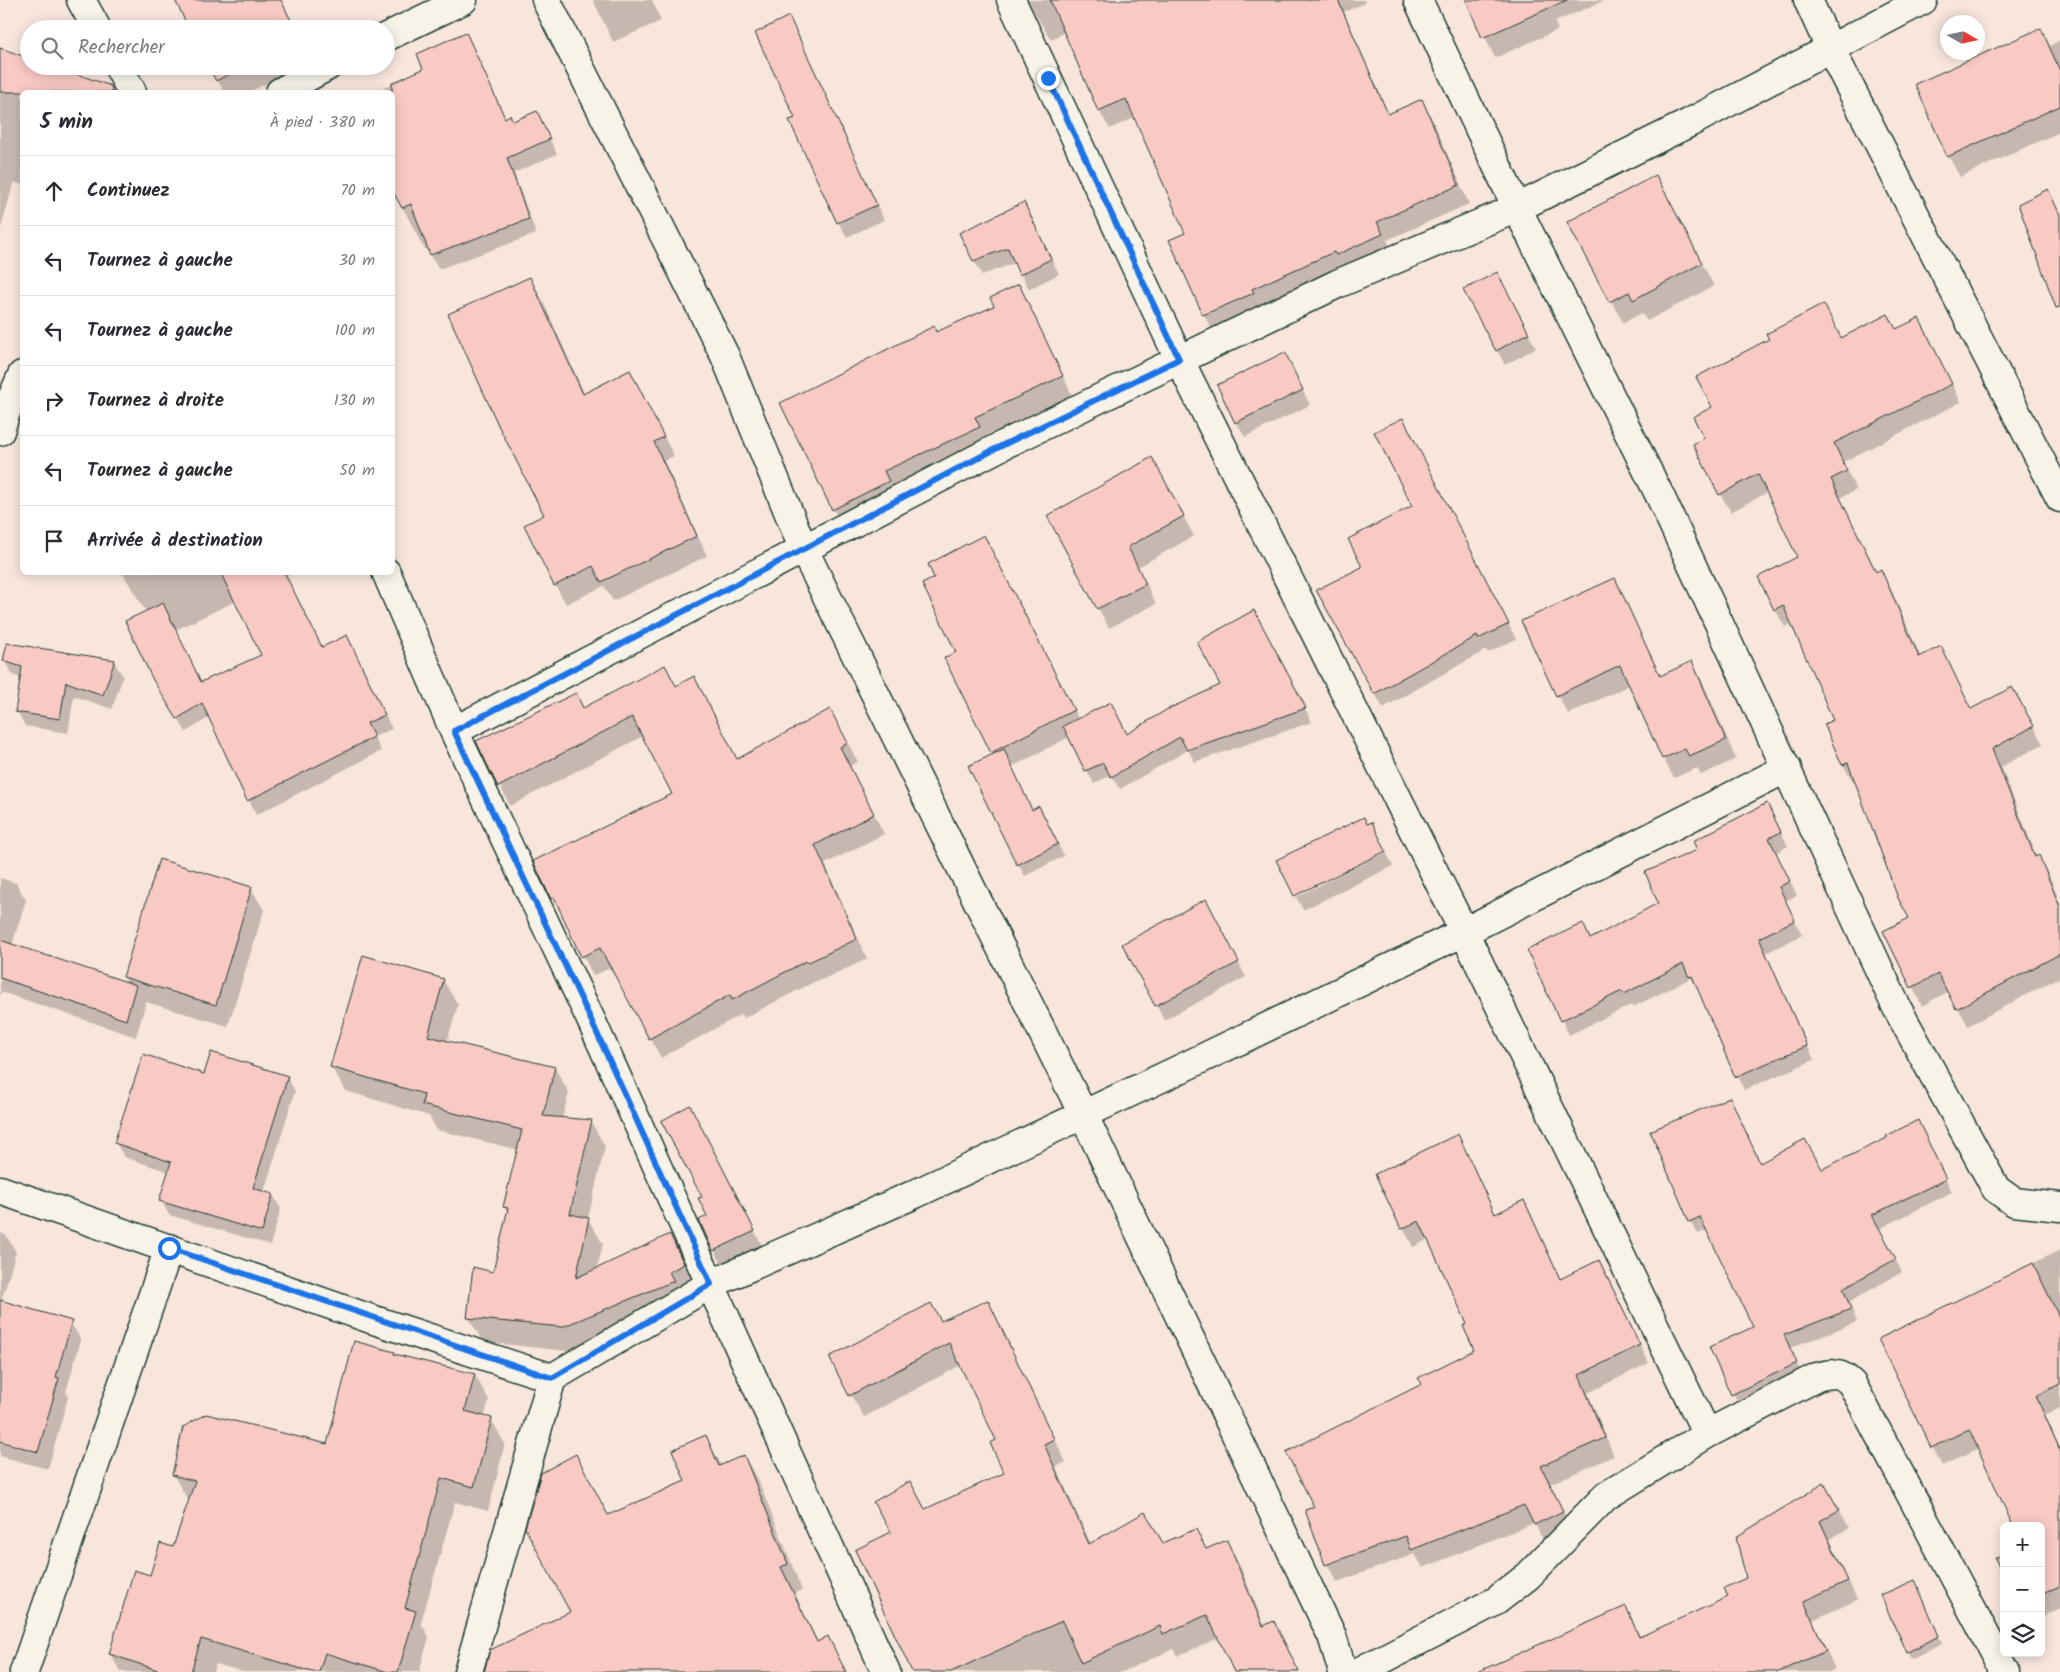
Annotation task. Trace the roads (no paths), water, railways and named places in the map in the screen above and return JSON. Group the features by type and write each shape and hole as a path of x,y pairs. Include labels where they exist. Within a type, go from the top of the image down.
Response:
{"street":[{"path":"81,0 92,20"},
{"path":"395,33 463,0"},
{"path":"546,0 725,356 803,548 1083,1114 1332,1636 1343,1672"},
{"path":"1011,0 1179,359 1464,932 1707,1434"},
{"path":"1418,0 1517,208 1660,496 1897,1008 1996,1189 2014,1202 2060,1208"},
{"path":"1808,0 1830,48 2060,498"},
{"path":"454,731 1003,445 1337,284 1517,208 1689,122 1923,0"},
{"path":"123,75 131,90"},
{"path":"284,90 311,75"},
{"path":"2,418 20,379"},
{"path":"387,575 454,731 591,1020 886,1672"},
{"path":"468,1672 552,1378 711,1284 915,1194 1464,932 1787,768"},
{"path":"0,1190 552,1378"},
{"path":"24,1672 169,1248"},
{"path":"1358,1672 1496,1602 1528,1576 1606,1496 1707,1434 1817,1377 1833,1372 1845,1376 1857,1392 2005,1672"}]}
